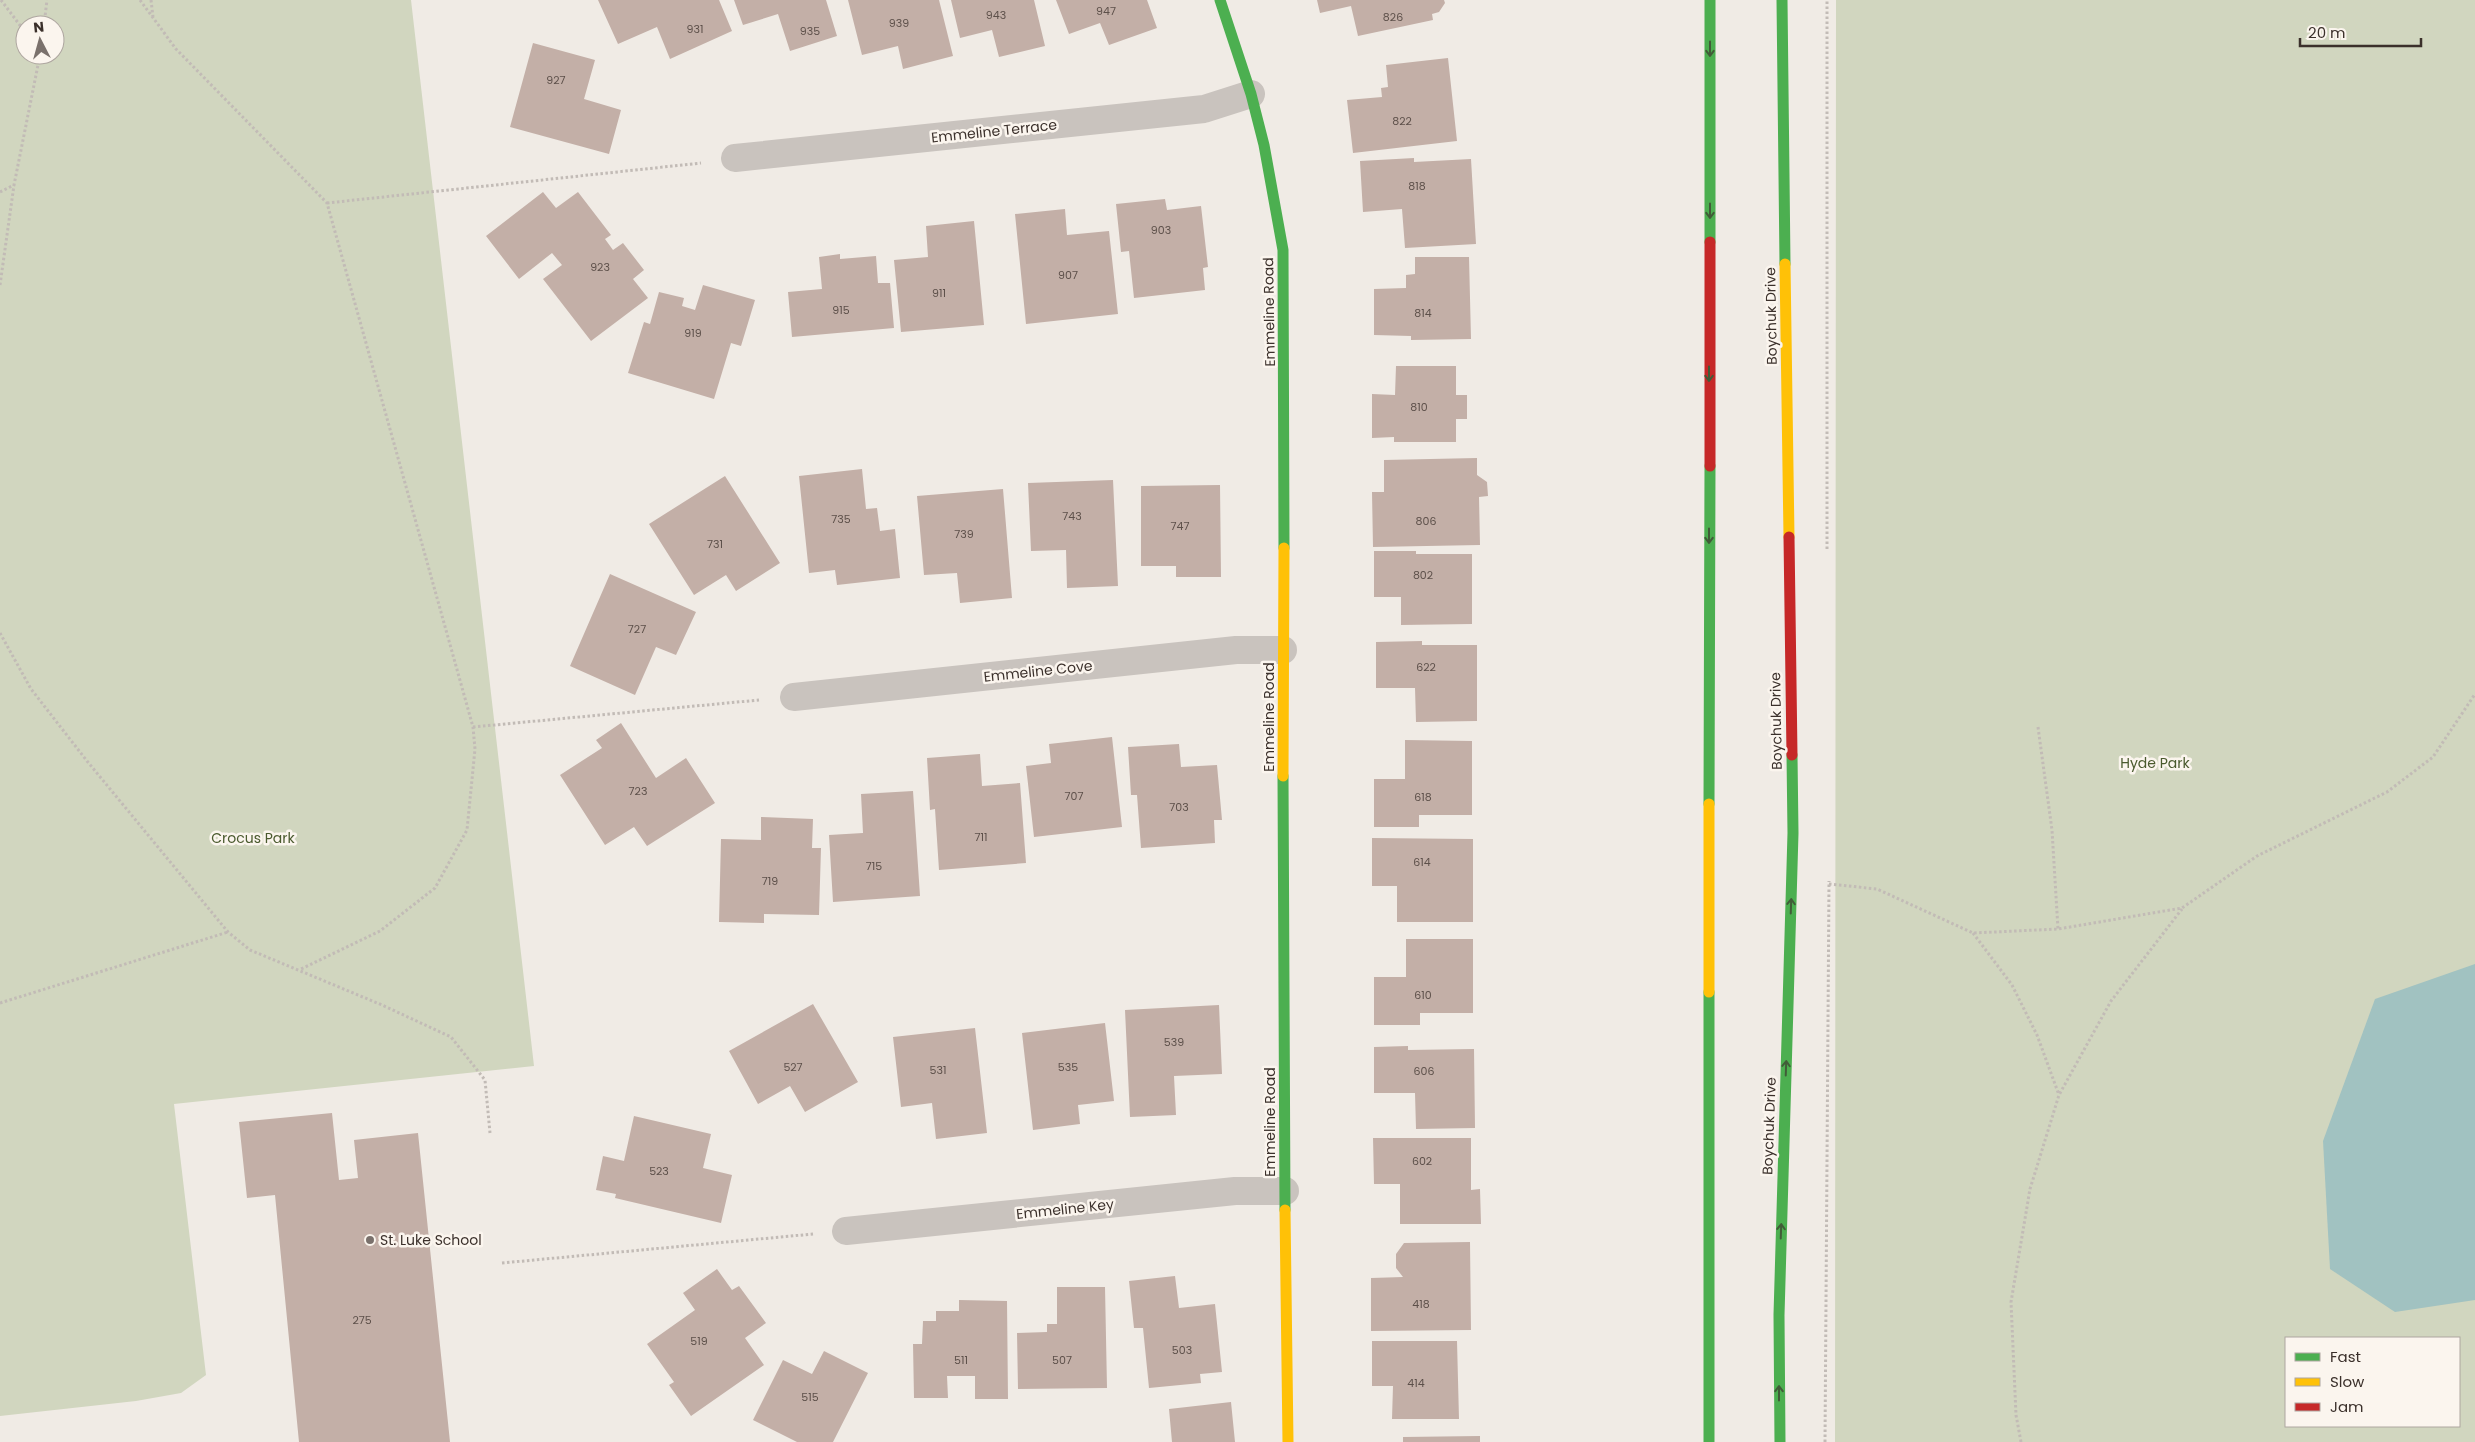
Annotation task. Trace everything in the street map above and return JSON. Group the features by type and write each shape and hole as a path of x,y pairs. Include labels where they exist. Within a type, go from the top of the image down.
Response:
{"main road":[{"name":"Emmeline Road","path":"1220,0 1251,94 1264,145 1283,250 1285,371 1283,650 1285,1191 1288,1442"},
{"path":"1710,0 1710,1442"},
{"name":"Boychuk Drive","path":"1780,1442 1779,1315 1793,833 1782,0"}],"street":[{"name":"Emmeline Terrace","path":"734,158 1204,109 1251,94"},
{"name":"Emmeline Cove","path":"794,697 1236,650 1283,650"},
{"name":"Emmeline Key","path":"846,1231 1235,1191 1285,1191"}],"path":[{"path":"1,0 15,19"},
{"path":"45,15 47,0"},
{"path":"140,0 176,49 327,203 473,727 475,749 467,830 435,888 380,931 299,970"},
{"path":"152,0 153,18"},
{"path":"0,285 14,185 38,65"},
{"path":"327,203 655,169 734,158"},
{"path":"0,192 14,185"},
{"path":"0,633 31,689 87,761 228,932 250,950 452,1037 485,1080 490,1133"},
{"path":"2021,1442 2016,1415 2011,1302 2030,1189 2058,1095 2111,1001 2182,908 2257,856 2387,792 2433,757 2475,694"},
{"path":"473,727 794,697"},
{"path":"2038,727 2052,830 2058,928"},
{"path":"1830,884 1876,889 1973,933 2058,928 2182,908"},
{"path":"0,1003 228,932"},
{"path":"1973,933 2012,985 2037,1036 2058,1095"},
{"path":"502,1263 846,1231"}],"green space":[{"name":"Crocus Park","path":"0,0 411,0 534,1066 174,1104 206,1375 181,1393 136,1401 0,1416"},
{"name":"Hyde Park","path":"1836,0 2475,0 2475,1442 1835,1442"}],"water":[{"path":"2475,964 2475,1300 2395,1312 2330,1269 2323,1141 2375,999"}],"building":[{"path":"598,0 719,0 732,31 670,59 657,27 618,44"},
{"path":"734,0 826,0 837,36 790,51 778,14 743,25"},
{"path":"848,0 939,0 953,56 903,69 898,46 862,55"},
{"path":"951,0 1034,0 1045,46 999,57 992,30 960,38"},
{"path":"1056,0 1147,0 1157,28 1109,45 1100,23 1069,34"},
{"path":"1317,0 1444,0 1445,3 1439,12 1432,14 1433,20 1358,36 1351,6 1320,13"},
{"path":"533,43 595,60 584,99 621,110 609,154 510,127"},
{"path":"1448,58 1457,141 1353,153 1347,100 1382,97 1381,88 1388,87 1386,65"},
{"path":"1414,158 1414,162 1471,159 1476,244 1405,248 1402,209 1363,212 1360,161"},
{"path":"543,192 556,208 578,192 611,235 605,239 613,250 623,243 644,270 633,279 648,298 591,341 543,279 562,265 552,253 519,279 486,236"},
{"path":"1165,199 1167,210 1201,206 1208,267 1203,268 1205,290 1134,298 1129,251 1121,252 1116,204"},
{"path":"1065,209 1067,235 1109,231 1118,314 1026,324 1015,214"},
{"path":"974,221 984,325 901,332 894,260 928,257 926,226"},
{"path":"840,254 840,259 876,256 878,283 890,283 894,328 792,337 788,292 822,289 819,257"},
{"path":"1415,257 1469,257 1471,339 1411,340 1411,336 1374,335 1374,289 1406,288 1406,275 1415,274"},
{"path":"703,285 755,300 741,346 731,343 714,399 628,373 644,322 650,324 659,292 684,298 682,306 695,310"},
{"path":"1396,366 1456,366 1456,395 1467,395 1467,419 1456,419 1456,442 1394,442 1394,437 1372,438 1372,394 1395,395"},
{"path":"1477,458 1477,475 1487,482 1488,496 1479,497 1480,545 1373,547 1372,492 1384,492 1384,460"},
{"path":"862,469 866,509 877,508 880,531 895,529 900,578 837,585 835,570 809,573 799,476"},
{"path":"725,476 780,563 736,591 726,575 694,595 649,524"},
{"path":"1113,480 1118,586 1067,588 1066,550 1031,551 1028,483"},
{"path":"1220,485 1221,577 1176,577 1176,566 1141,566 1141,486"},
{"path":"1003,489 1012,598 960,603 957,573 924,575 917,496"},
{"path":"1374,551 1416,551 1416,554 1472,554 1472,624 1401,625 1401,597 1374,597"},
{"path":"610,574 696,612 676,655 656,647 635,695 570,666"},
{"path":"1422,641 1422,645 1477,645 1477,721 1416,722 1415,688 1376,688 1376,642"},
{"path":"621,723 656,778 686,758 715,803 647,846 634,827 605,845 560,775 602,748 596,740"},
{"path":"1112,737 1122,827 1034,837 1026,766 1051,763 1049,744"},
{"path":"1405,740 1472,741 1472,815 1419,815 1419,827 1374,827 1374,779 1405,779"},
{"path":"1179,744 1181,767 1217,765 1222,820 1214,820 1215,843 1141,848 1137,795 1131,795 1128,747"},
{"path":"980,754 982,786 1020,783 1026,863 939,870 935,809 930,810 927,758"},
{"path":"913,791 920,896 833,902 829,835 863,833 861,794"},
{"path":"761,817 813,819 812,848 821,848 819,915 764,914 764,923 719,922 721,839 761,840"},
{"path":"1372,838 1473,839 1473,922 1397,922 1397,886 1372,886"},
{"path":"1406,939 1473,939 1473,1013 1420,1013 1420,1025 1374,1025 1374,977 1406,977"},
{"path":"813,1004 858,1082 805,1112 790,1086 758,1104 729,1051"},
{"path":"1219,1005 1222,1074 1174,1076 1176,1115 1130,1117 1125,1010"},
{"path":"1105,1023 1114,1101 1078,1105 1080,1124 1033,1130 1022,1033"},
{"path":"975,1028 987,1133 936,1139 932,1103 901,1107 893,1037"},
{"path":"1408,1046 1408,1050 1474,1049 1475,1128 1416,1129 1415,1093 1374,1093 1374,1047"},
{"name":"St. Luke School","path":"332,1113 339,1180 358,1178 354,1140 418,1133 450,1442 299,1442 275,1195 247,1198 239,1122"},
{"path":"634,1116 711,1134 703,1168 732,1175 721,1223 615,1198 616,1194 596,1190 603,1156 624,1161"},
{"path":"1373,1138 1471,1138 1471,1190 1480,1189 1481,1224 1400,1224 1400,1184 1374,1184"},
{"path":"1470,1242 1471,1330 1371,1331 1371,1278 1403,1277 1396,1268 1396,1254 1404,1243"},
{"path":"717,1269 732,1290 739,1286 766,1323 745,1338 764,1365 691,1416 669,1385 674,1382 647,1344 695,1310 683,1293"},
{"path":"1175,1276 1179,1308 1215,1304 1222,1372 1200,1374 1201,1383 1149,1388 1143,1328 1134,1328 1129,1281"},
{"path":"1057,1287 1105,1287 1107,1388 1018,1389 1017,1333 1047,1332 1047,1324 1057,1324"},
{"path":"959,1300 1007,1301 1008,1399 975,1399 975,1376 947,1376 948,1398 914,1398 913,1344 922,1344 923,1321 936,1321 936,1311 959,1311"},
{"path":"1372,1341 1457,1341 1459,1419 1392,1419 1393,1386 1372,1386"},
{"path":"824,1351 868,1373 833,1442 797,1442 753,1420 783,1360 812,1374"},
{"path":"1231,1402 1235,1442 1172,1442 1169,1409"},
{"path":"1480,1436 1480,1442 1403,1442 1403,1437"}],"traffic: fast":[{"path":"1220,0 1251,94 1264,145 1283,250 1284,548"},
{"path":"1710,0 1710,242"},
{"path":"1782,0 1785,264"},
{"path":"1709,804 1710,466"},
{"path":"1780,1442 1779,1315 1793,833 1792,755"},
{"path":"1283,776 1285,1210"},
{"path":"1709,992 1709,1442"}],"traffic: slow":[{"path":"1785,264 1789,537"},
{"path":"1283,776 1284,548"},
{"path":"1709,804 1709,992"},
{"path":"1285,1210 1288,1442"}],"traffic: jam":[{"path":"1710,242 1710,466"},
{"path":"1789,537 1792,755"}],"place":[{"name":"St. Luke School","path":"370,1240"}]}
